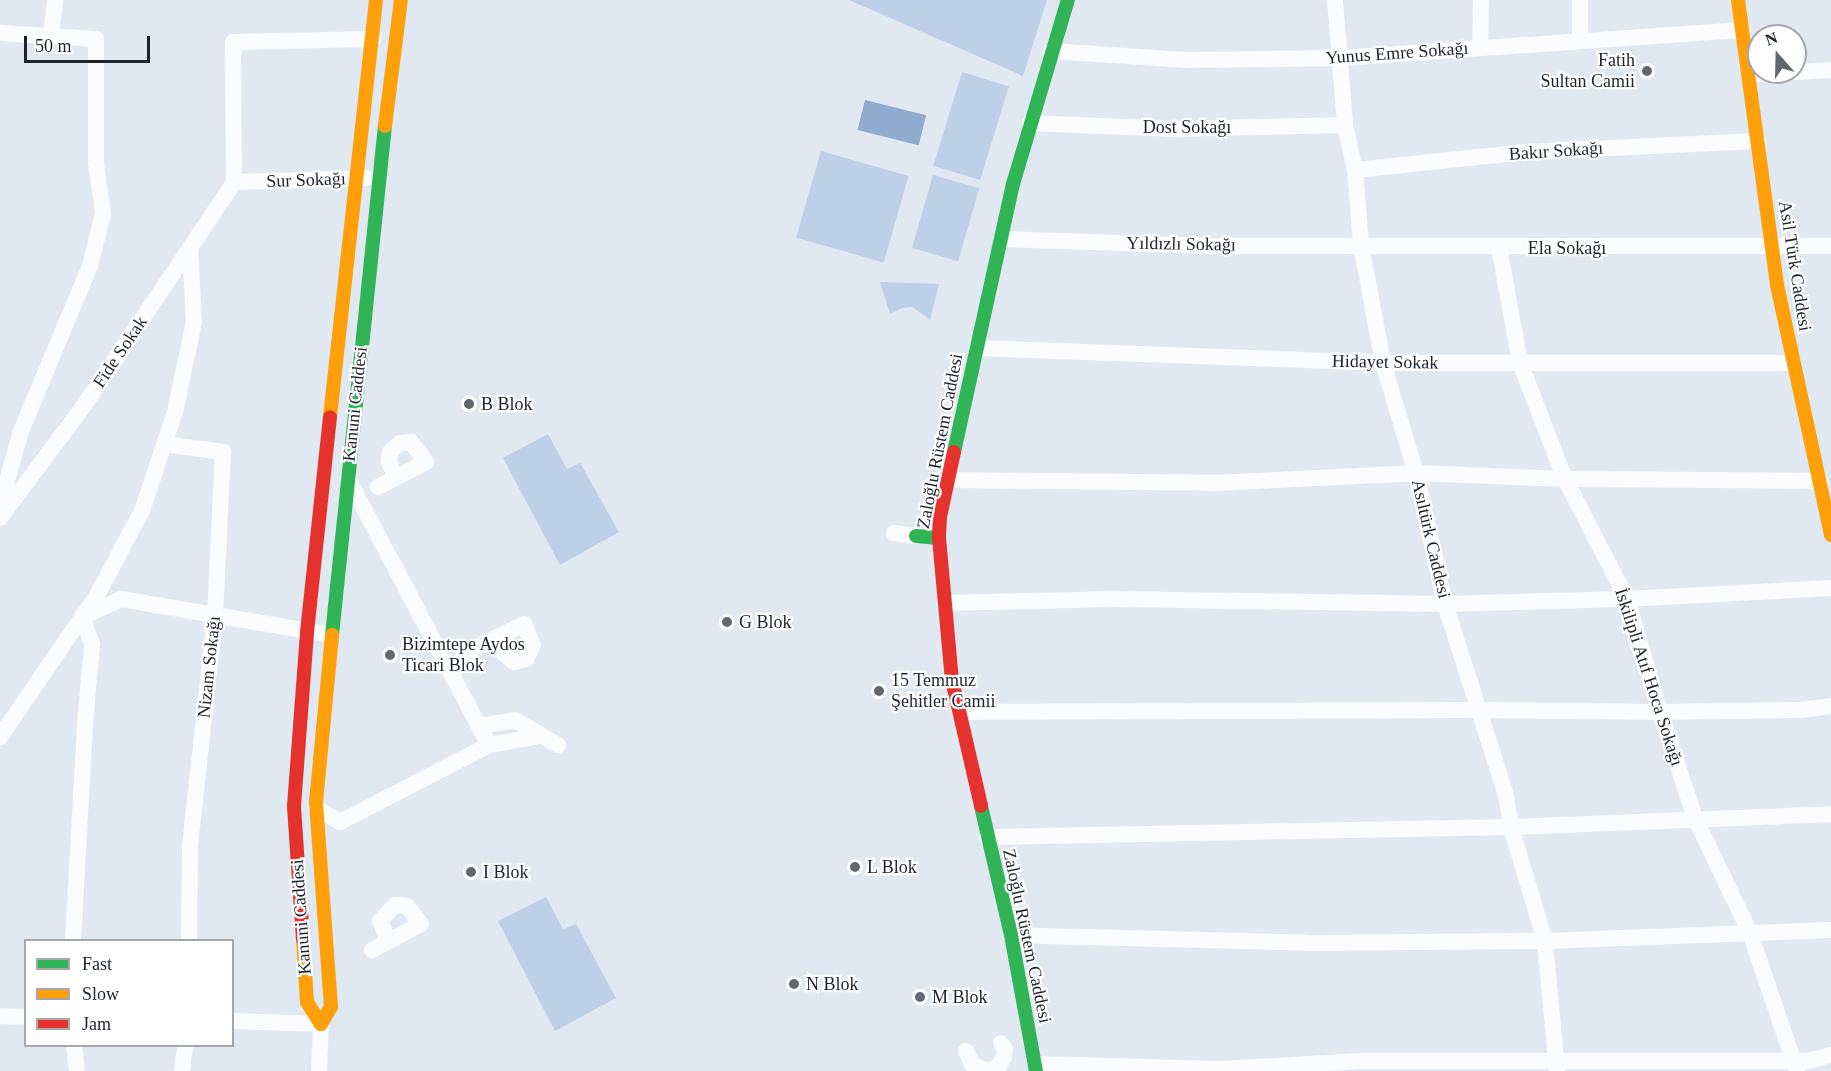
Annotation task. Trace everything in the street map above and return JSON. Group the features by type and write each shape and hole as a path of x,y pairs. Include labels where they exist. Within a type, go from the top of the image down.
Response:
{"street":[{"path":"51,34 55,0"},
{"name":"Kanuni Caddesi","path":"321,1024 307,1002 294,806 307,632 376,0"},
{"name":"Kanuni Caddesi","path":"320,1069 321,1024 331,1006 316,808 347,478 379,178 401,0"},
{"name":"Zaloğlu Rüstem Caddesi","path":"1036,1067 1011,935 952,680 939,538 940,518 1001,238 1030,123 1068,0"},
{"name":"Asıltürk Caddesi","path":"1335,0 1345,125 1355,170 1361,245 1383,363 1416,473 1445,604 1506,795 1511,827 1545,941 1557,1066"},
{"path":"1480,48 1481,0"},
{"path":"1580,0 1580,40"},
{"name":"Asil Türk Caddesi","path":"1738,0 1747,60"},
{"name":"Yunus Emre Sokağı","path":"1051,51 1185,60 1341,58 1743,30"},
{"path":"0,33 51,34 96,39 96,163 103,214 90,266 21,431 0,505"},
{"path":"234,182 232,42 373,39"},
{"path":"1807,71 1831,70"},
{"name":"Asil Türk Caddesi","path":"1750,84 1772,247 1793,363 1831,535"},
{"name":"Dost Sokağı","path":"1030,123 1174,129 1345,125"},
{"name":"Bakır Sokağı","path":"1355,170 1526,152 1758,141"},
{"name":"Sur Sokağı","path":"234,182 379,178"},
{"name":"Fide Sokak","path":"0,518 83,407 234,182"},
{"name":"Yıldızlı Sokağı","path":"1001,238 1212,246 1361,245"},
{"name":"Ela Sokağı","path":"1361,245 1831,246"},
{"path":"0,737 96,597 142,512 175,412 194,322 190,247"},
{"name":"İskilipli Atıf Hoca Sokağı","path":"1499,247 1520,363 1565,480 1627,599 1660,712 1695,818 1750,933 1795,1066"},
{"name":"Hidayet Sokak","path":"977,348 1383,363 1793,363"},
{"path":"378,487 426,462 411,442 400,443 390,452 389,462 393,471"},
{"name":"Nizam Sokağı","path":"164,444 224,452 215,616 190,848 189,939"},
{"path":"950,480 1215,483 1416,473 1565,480 1820,481"},
{"path":"347,478 489,745"},
{"path":"894,533 939,538"},
{"path":"944,603 1119,599 1445,604 1627,599 1831,588"},
{"path":"82,616 121,599 331,635"},
{"path":"73,939 84,735 92,644 82,616"},
{"path":"464,654 524,624 533,645 526,659 514,662 501,651"},
{"path":"959,712 1478,710 1660,712 1800,710 1831,706"},
{"path":"479,726 515,720 541,728 558,745"},
{"path":"294,806 316,808 340,822 489,745 541,728"},
{"path":"987,837 1511,827 1831,814"},
{"path":"372,950 421,924 407,906 395,905 380,921 386,935"},
{"path":"1011,935 1308,943 1545,941 1831,930"},
{"path":"0,1016 24,1017"},
{"path":"234,1022 321,1024"},
{"path":"966,1051 972,1064 986,1071 998,1067 1004,1057 1005,1049 1001,1043"},
{"path":"74,1047 77,1071"},
{"path":"182,1071 185,1047"},
{"path":"1036,1067 1219,1070 1361,1061 1557,1066 1795,1066 1831,1055"}],"shaded area":[{"path":"849,0 1047,0 1023,76"},
{"path":"962,72 1009,86 980,180 933,166"},
{"path":"865,100 926,115 919,145 858,130"},
{"path":"821,151 908,176 884,263 796,238"},
{"path":"933,175 979,188 958,261 912,248"},
{"path":"880,282 939,284 930,320 912,307 902,308 890,314"},
{"path":"548,434 567,469 580,463 619,532 560,565 503,458"},
{"path":"546,897 563,929 576,924 616,998 555,1031 498,921"}],"traffic: fast":[{"path":"954,452 1013,184 1068,0"},
{"path":"332,635 385,126"},
{"path":"916,536 939,538"},
{"path":"981,806 1011,935 1036,1071"}],"traffic: slow":[{"path":"330,417 376,0"},
{"path":"385,126 401,0"},
{"path":"1738,0 1777,285 1831,535"},
{"path":"303,939 307,1002 321,1024 331,1007 316,802 332,635"}],"traffic: jam":[{"path":"303,939 294,806 307,632 330,417"},
{"path":"954,452 940,517 939,538 952,680 981,806"}],"place":[{"name":"Fatih Sultan Camii","path":"1647,71"},
{"name":"B Blok","path":"469,404"},
{"name":"G Blok","path":"727,622"},
{"name":"Bizimtepe Aydos Ticari Blok","path":"390,655"},
{"name":"15 Temmuz Şehitler Camii","path":"879,691"},
{"name":"L Blok","path":"855,867"},
{"name":"I Blok","path":"471,872"},
{"name":"N Blok","path":"794,984"},
{"name":"M Blok","path":"920,997"}]}
